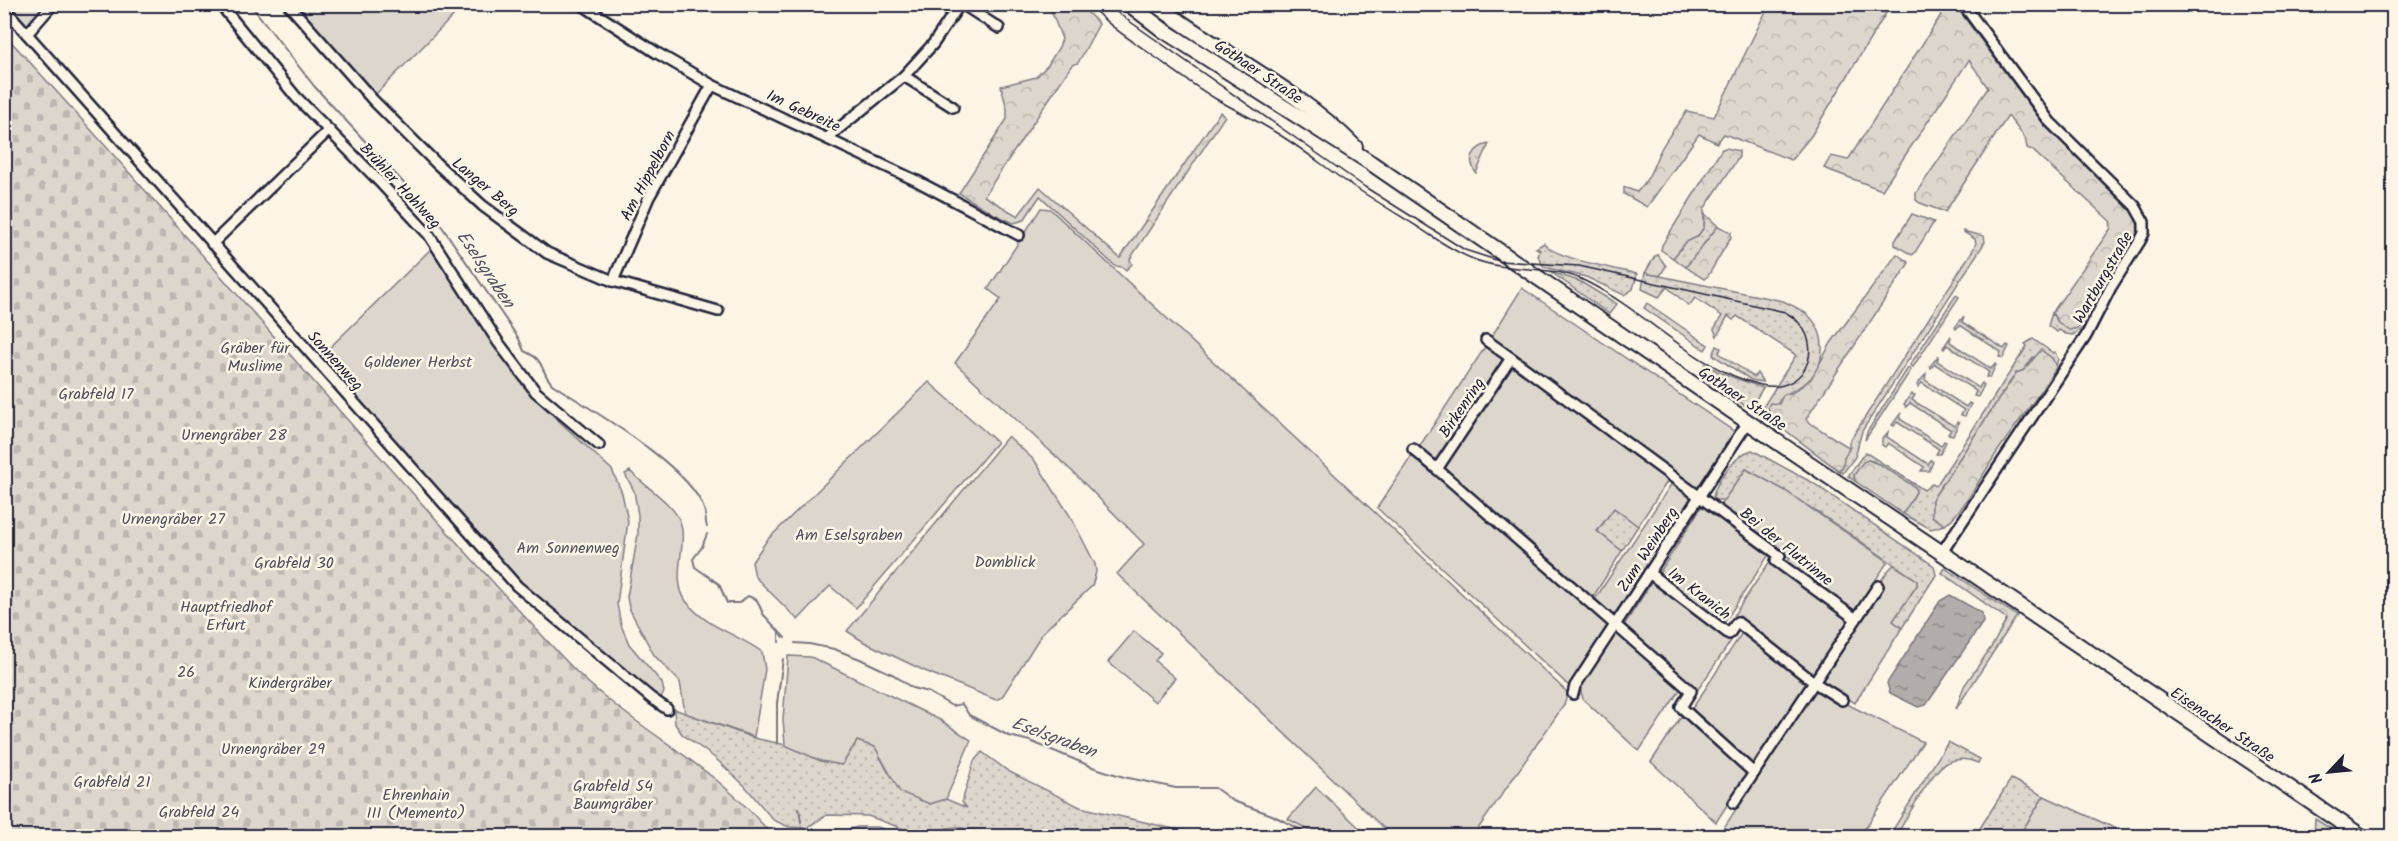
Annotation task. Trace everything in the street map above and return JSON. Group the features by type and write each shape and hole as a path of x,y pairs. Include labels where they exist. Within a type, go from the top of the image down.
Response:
{"main road":[{"name":"Gothaer Straße","path":"1129,4 1163,30 1371,163 2097,658"},
{"name":"Gothaer Straße","path":"1155,4 1287,92 1330,125 1371,163"},
{"name":"Eisenacher Straße","path":"2097,658 2361,837"}],"street":[{"path":"27,34 53,4"},
{"name":"Brühler Hohlweg","path":"220,4 296,97 429,235 498,342 536,392 599,445"},
{"name":"Langer Berg","path":"288,4 373,100 436,163 483,206 547,253 613,281 718,311"},
{"name":"Im Gebreite","path":"581,4 712,85 917,181 1018,235"},
{"path":"827,138 904,76 933,44 961,4 999,28"},
{"name":"Wartburgstraße","path":"1942,552 2086,336 2111,287 2140,241 2145,228 2140,212 2135,206 2050,122 1963,4"},
{"name":"Sonnenweg","path":"4,8 517,586 651,699 667,709"},
{"path":"904,76 953,107"},
{"name":"Am Hippelborn","path":"613,281 649,197 712,85"},
{"path":"212,244 329,130"},
{"path":"1486,340 1699,497"},
{"name":"Birkenring","path":"1437,469 1511,358"},
{"name":"Zum Weinberg","path":"1573,694 1575,686 1748,422"},
{"path":"1413,449 1691,691 1681,707 1754,773"},
{"name":"Bei der Flutrinne","path":"1699,497 1780,556 1776,561 1856,619"},
{"name":"Im Kranich","path":"1649,573 1729,634 1737,622 1815,683"},
{"path":"1734,803 1878,586"},
{"path":"1815,683 1842,700"}],"green space":[{"path":"7,5 49,5 27,27"},
{"path":"295,5 464,5 376,94"},
{"path":"1049,5 1080,5 1099,24 1078,63 1072,65 984,196 1018,216 1040,187 1120,258 1220,112 1225,116 1130,259 1132,264 1126,270 1115,266 1040,196 1024,220 1014,223 959,193 1007,119 1001,86 1036,77 1048,65 1059,47 1062,39"},
{"path":"1769,5 1891,5 1811,136 1791,160 1724,134 1717,143 1699,134 1647,207 1624,194 1624,187 1637,192 1642,187 1663,146 1687,111 1714,117"},
{"path":"1934,5 1955,5 2045,126 2130,207 2134,214 2138,225 2137,238 2078,328 2069,330 2058,322 2052,313 2111,228 2110,221 2032,150 2027,148 2025,138 2008,116 1945,212 1916,200 1916,193 1988,88 1969,60 1882,190 1824,168 1831,156 1848,160 1941,15"},
{"name":"Hauptfriedhof Erfurt","path":"4,34 425,507 568,663 618,707 726,788 772,836 5,836"},
{"path":"1489,144 1476,173 1472,163 1473,154 1479,148"},
{"path":"1722,149 1739,151 1739,157 1704,209 1704,227 1697,237 1686,242 1673,258 1661,250 1662,245"},
{"path":"1041,208 1050,209 1568,693 1564,705 1473,836 1392,836 1117,574 1144,544 1075,474 955,363 1001,299 988,289"},
{"path":"1705,214 1718,226 1686,267 1673,258 1686,242 1697,237 1704,227"},
{"path":"1912,214 1934,222 1912,255 1895,245 1895,241"},
{"path":"1718,226 1731,232 1731,237 1704,279 1686,267"},
{"path":"1962,231 1984,236 1985,242 1862,431 1855,457 1843,473 1838,470 1843,467 1843,457 1849,449 1849,442 1973,250 1975,239"},
{"path":"1544,243 1572,258 1637,274 1633,289 1624,295 1586,277 1544,267 1538,256 1540,250 1536,248"},
{"name":"Goldener Herbst","path":"431,249 489,338 533,397 612,470 622,493 628,521 617,604 621,625 629,644 662,683 664,692 661,698 655,698 640,686 520,582 319,358"},
{"path":"1897,254 1909,263 1806,419 1849,449 1844,457 1843,467 1838,470 1773,421 1768,407 1770,403 1779,404 1783,395 1792,393 1811,379 1831,343"},
{"path":"1658,255 1666,266 1660,276 1645,273 1655,256"},
{"path":"1551,272 1579,281 1617,304 1609,314"},
{"path":"1645,273 1783,301 1799,309 1814,322 1821,338 1822,356 1816,372 1807,382 1781,399 1771,412 1773,421 1762,413 1763,407 1796,355 1737,316 1733,320 1728,316 1717,336 1714,329 1722,316 1695,298 1689,306 1667,287 1659,297 1642,289"},
{"path":"1522,288 1735,432 1696,492 1490,339"},
{"path":"1956,295 1959,297 1913,367 1910,365"},
{"path":"1647,303 1708,345 1705,350 1644,308"},
{"path":"2093,309 2083,328 2073,335 2059,330 2057,332 2048,326 2052,313 2058,322 2084,322"},
{"path":"1964,316 1962,322 2004,349 2007,345 2009,346 2003,358 1999,357 2001,352 1960,325 1956,329 1955,327"},
{"path":"1951,336 1950,342 1991,369 1996,365 1990,377 1986,377 1989,372 1947,345 1943,348"},
{"path":"2033,339 2053,353 2055,352 2058,359 2056,367 2052,358 2033,357 2024,370 2016,373 1932,500 1932,516 1945,525 1931,529 1903,514 1916,492 1873,461 1868,460 1854,475 1855,481 1848,476 1865,452 1924,490 1932,484 1936,486 2027,346 2025,344"},
{"path":"1487,344 1504,358 1505,362 1437,464 1417,450"},
{"path":"1717,346 1721,348 1719,353 1754,377 1757,373 1763,382 1751,380 1713,355"},
{"path":"2041,350 2052,358 2056,367 1961,509 1945,525 1932,516 1932,500 2016,373 2024,370"},
{"path":"1939,355 1937,361 1979,388 1982,383 1984,385 1978,397 1974,396 1976,391 1935,364 1931,368 1930,366"},
{"path":"1705,364 1719,372 1763,388 1753,404 1744,405 1700,376"},
{"path":"1515,365 1669,479 1638,526 1614,508 1597,531 1622,551 1593,597 1590,598 1442,468 1510,367"},
{"path":"1908,368 1911,370 1865,440 1867,432"},
{"path":"1926,374 1925,380 1966,407 1969,403 1971,404 1965,416 1961,415 1964,410 1922,383 1918,387 1917,385"},
{"name":"Am Eselsgraben","path":"929,382 997,442 856,608 830,586 798,620 755,577 752,562 767,540"},
{"path":"1911,394 1915,395 1912,400 1954,426 1957,422 1959,423 1953,435 1948,434 1951,430 1910,403 1906,407 1904,404"},
{"path":"1901,413 1900,419 1941,446 1944,441 1946,442 1940,454 1936,454 1939,449 1897,422 1894,426 1892,425"},
{"path":"1888,432 1887,437 1928,464 1931,460 1933,462 1929,471 1921,471 1924,467 1888,443 1885,447 1882,445 1882,439"},
{"name":"Domblick","path":"1008,436 1035,461 1072,519 1095,564 1096,572 1092,586 1043,632 1002,697 996,700 925,671 864,642 847,631"},
{"path":"1752,450 1813,483 1934,566 1936,575 1902,628 1893,621 1917,585 1916,580 1854,536 1746,469 1724,500 1715,500 1713,497 1718,483 1733,462"},
{"path":"1413,454 1609,623 1570,684 1568,685 1377,508"},
{"path":"1868,460 1881,465 1915,487 1916,492 1903,514 1855,481 1854,475 1863,462"},
{"path":"1746,469 1784,490 1886,560 1887,563 1853,614 1786,565 1790,558 1719,507"},
{"path":"630,471 663,500 679,519 682,538 679,581 686,601 712,624 762,652 765,669 754,737 685,713 680,682 654,655 629,608 627,597 638,534 634,491 625,474"},
{"path":"1672,483 1692,497 1614,615 1611,616 1595,599"},
{"path":"1703,504 1770,553 1722,626 1658,575"},
{"path":"1614,508 1638,526 1622,551 1597,532"},
{"path":"1770,561 1849,621 1813,673 1810,674 1734,615"},
{"path":"1894,565 1917,580 1917,585 1893,621 1902,628 1855,703 1820,681 1869,599 1888,570"},
{"path":"1945,568 2017,616 1956,709 1964,686 1992,646 2007,619 1942,573"},
{"path":"1653,580 1731,641 1697,691 1623,627"},
{"path":"1134,631 1161,653 1155,661 1175,678 1155,702 1108,662"},
{"path":"1618,631 1682,687 1639,751 1583,699 1580,688"},
{"path":"1743,631 1808,683 1754,765 1749,764 1690,712"},
{"path":"788,656 811,657 940,720 971,740 946,799 930,804 900,792 875,747 857,741 842,765 821,761 785,745 783,719"},
{"path":"1815,688 1923,742 1860,836 1732,836 1723,829"},
{"path":"674,709 754,738 786,745 821,761 842,765 857,741 875,747 888,772 930,804 946,799 967,808 962,802 974,761 982,752 1008,771 1080,807 1204,836 1116,836 1096,832 1112,836 990,836 958,827 947,828 939,836 917,836 912,832 868,816 827,815 806,828 789,827 773,820 745,786 715,758 682,734 675,724"},
{"path":"1683,714 1749,772 1716,822 1651,762"},
{"path":"1948,742 1980,759 1978,763 1958,759 1946,763 1926,785 1896,836 1889,836"},
{"path":"2011,779 2044,796 2019,836 1975,836"},
{"path":"1316,787 1368,836 1320,836 1288,819"},
{"path":"2044,796 2132,836 2019,836"},
{"path":"2315,819 2342,836 2314,836"},
{"path":"857,827 878,827 899,836 829,836"}],"water":[{"path":"1950,595 1982,613 1983,622 1926,705 1918,707 1890,693 1887,683 1940,601"}],"waterway":[{"name":"Eselsgraben","path":"250,4 314,86 436,218 519,339 524,351 536,358 552,384 637,440 680,475 695,492 704,509 707,527"},
{"name":"Eselsgraben","path":"707,534 702,547 693,559 695,567 719,584 727,603 739,603 748,596 757,600 763,614 785,638"},
{"name":"Eselsgraben","path":"779,633 779,642"},
{"name":"Eselsgraben","path":"795,643 834,649 860,659 894,675 912,688 928,692 952,706 962,704 969,715 1009,736 1030,741 1095,768 1124,777 1176,788 1215,788 1233,801 1272,815 1313,836"},
{"path":"777,744 777,703 783,659"},
{"path":"799,808 801,822"}],"tram line":[{"path":"1089,4 1116,29 1198,87 1283,137 1338,176 1458,252 1487,264 1559,272 1587,282 1630,308 1692,353 1737,377 1761,385 1778,386 1792,382 1802,373 1808,362 1810,349 1807,335 1799,322 1785,312 1579,266 1499,261 1465,250 1365,187 1105,4"}],"park label":[{"name":"Gräber für Muslime","path":"255,356"},
{"name":"Grabfeld 17","path":"96,393"},
{"name":"Urnengräber 28","path":"234,434"},
{"name":"Urnengräber 27","path":"173,518"},
{"name":"Am Sonnenweg","path":"568,547"},
{"name":"Grabfeld 30","path":"294,562"},
{"name":"26","path":"186,671"},
{"name":"Kindergräber","path":"290,682"},
{"name":"Urnengräber 29","path":"273,748"},
{"name":"Grabfeld 21","path":"112,781"},
{"name":"Grabfeld 54 Baumgräber","path":"613,794"},
{"name":"Ehrenhain III (Memento)","path":"416,803"},
{"name":"Grabfeld 24","path":"199,811"}]}
